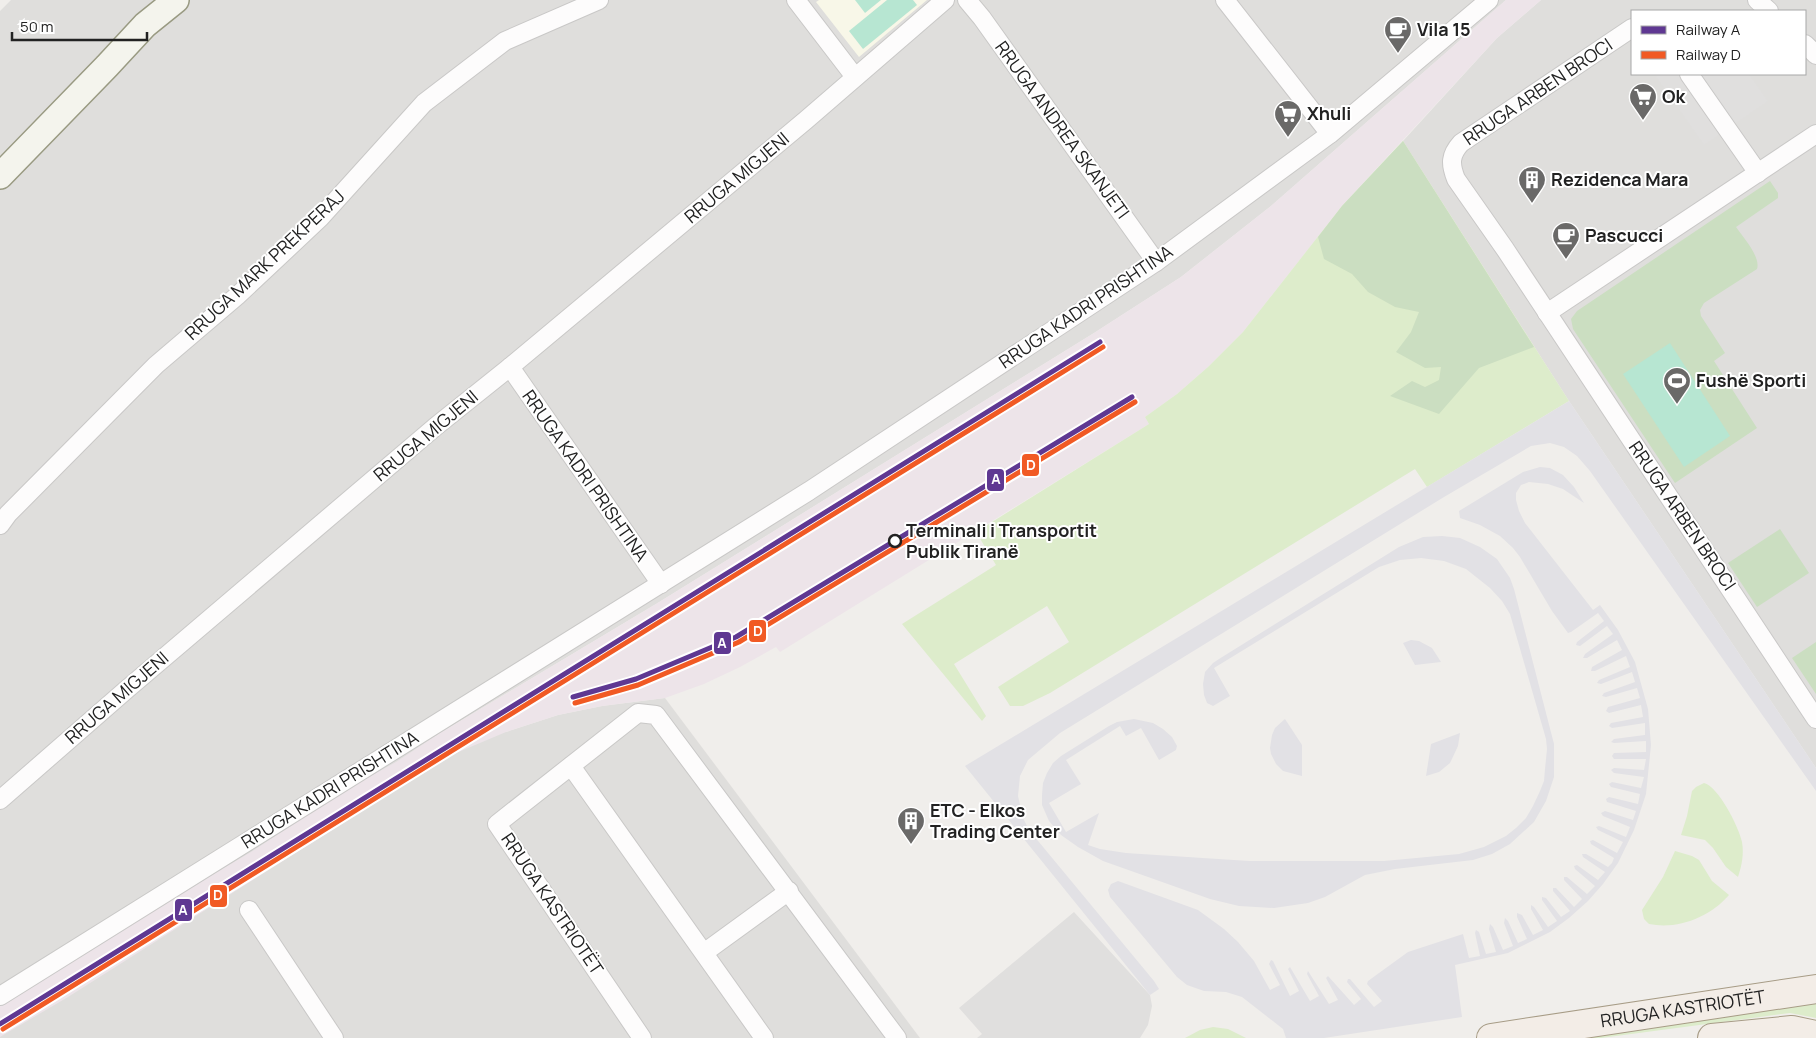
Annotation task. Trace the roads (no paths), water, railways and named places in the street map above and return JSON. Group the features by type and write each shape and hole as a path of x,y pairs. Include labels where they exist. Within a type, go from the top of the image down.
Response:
{"main road":[{"path":"0,176 145,25 176,0"},
{"name":"RRUGA KASTRIOTËT","path":"1491,1038 1816,989"},
{"name":"RRUGA KASTRIOTËT","path":"1712,1038 1792,1030 1816,1035"}],"street":[{"name":"RRUGA MARK PREKPERAJ","path":"0,524 156,365 237,296 320,218 424,103 505,41 599,0"},
{"path":"796,0 854,77"},
{"name":"RRUGA MIGJENI","path":"0,800 427,433 510,367 806,120 945,0"},
{"name":"RRUGA ANDREA SKANJETI","path":"967,0 982,18 1156,262"},
{"path":"1225,0 1330,134"},
{"name":"RRUGA KADRI PRISHTINA","path":"0,996 808,491 1156,262 1330,134 1489,0"},
{"path":"1757,0 1768,10"},
{"name":"RRUGA ARBEN BROCI","path":"1631,29 1461,144 1454,150 1451,159 1451,169 1816,719"},
{"path":"1806,45 1816,55"},
{"path":"1690,75 1758,173"},
{"path":"1547,313 1816,134"},
{"name":"RRUGA KADRI PRISHTINA","path":"510,367 661,584"},
{"name":"RRUGA KASTRIOTËT","path":"642,1038 497,824 638,714 656,715 897,1038"},
{"path":"571,766 705,952 764,1038"},
{"path":"705,952 789,891"},
{"path":"249,910 334,1038"}],"rail line":[{"name":"A","path":"0,1024 1100,342"},
{"name":"D","path":"3,1029 1103,347"},
{"name":"A","path":"573,697 636,679 736,637 1132,397"},
{"name":"D","path":"575,703 638,685 739,642 1135,402"}],"place":[{"name":"Vila 15","path":"1398,54"},
{"name":"Ok","path":"1643,121"},
{"name":"Xhuli","path":"1288,138"},
{"name":"Rezidenca Mara","path":"1532,204"},
{"name":"Pascucci","path":"1566,260"},
{"name":"Fushë Sporti","path":"1677,405"},
{"name":"Terminali i Transportit Publik Tiranë","path":"895,541"},
{"name":"ETC - Elkos Trading Center","path":"911,845"}]}
